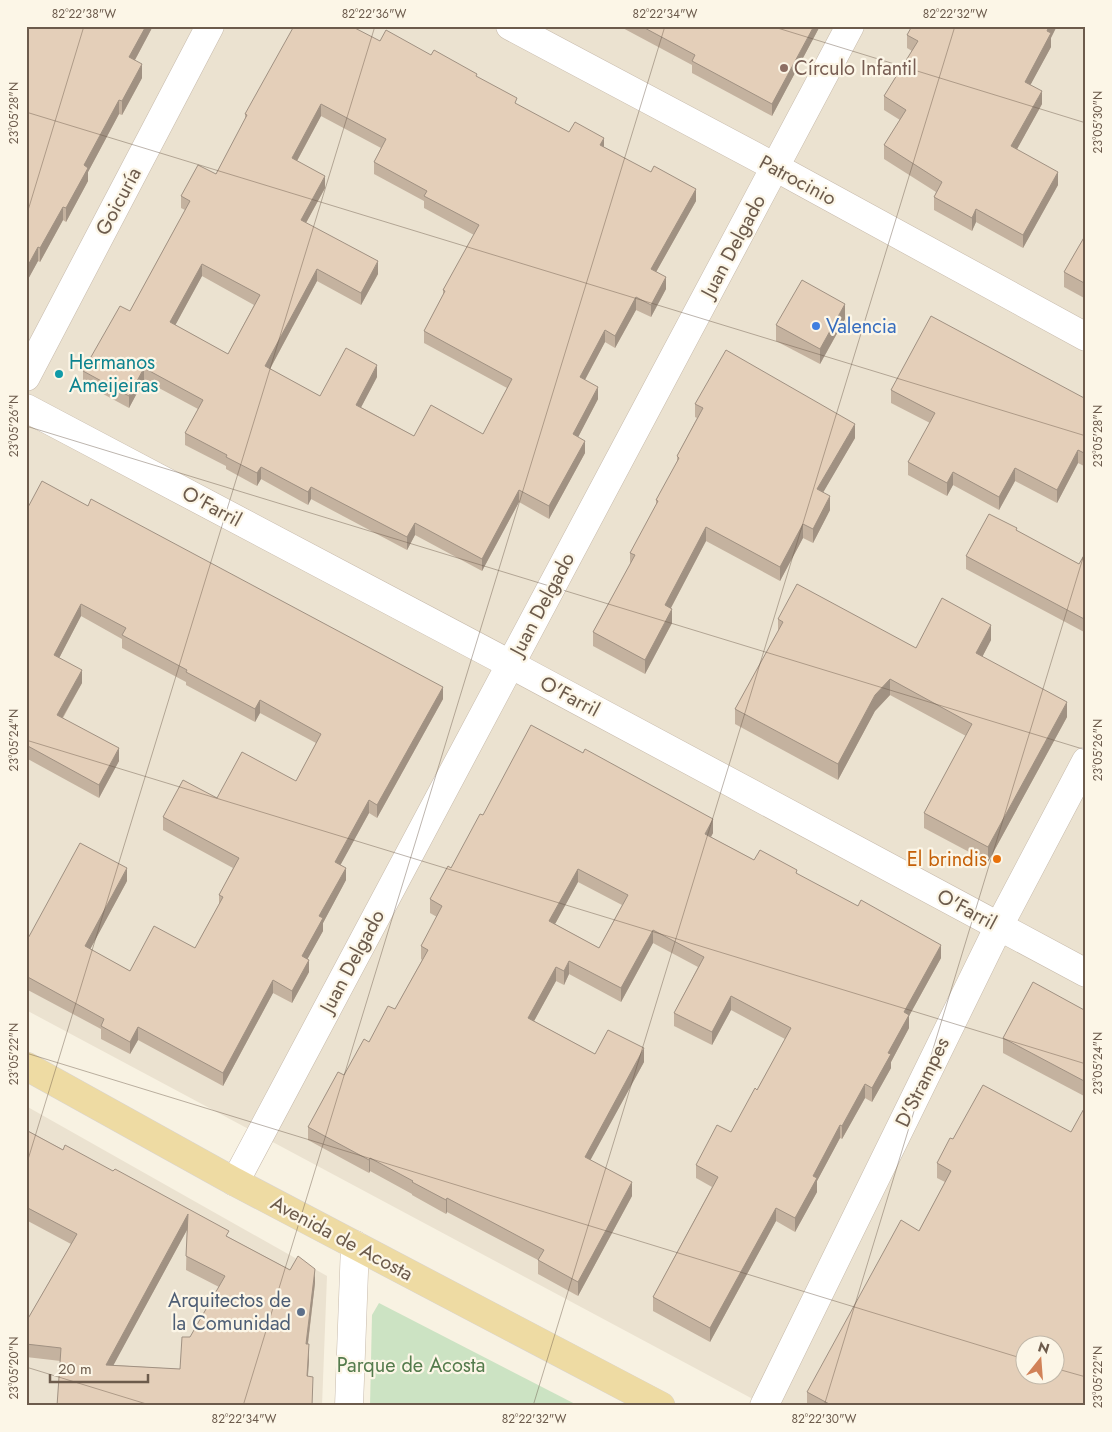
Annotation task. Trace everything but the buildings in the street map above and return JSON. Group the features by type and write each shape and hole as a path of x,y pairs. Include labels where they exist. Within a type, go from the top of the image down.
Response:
{"main road":[{"name":"Avenida de Acosta","path":"26,1066 235,1182 661,1406"}],"street":[{"name":"Goicuría","path":"26,377 210,26"},
{"name":"Patrocinio","path":"510,26 775,167 1086,337"},
{"name":"Juan Delgado","path":"235,1182 850,26"},
{"name":"O'Farril","path":"26,408 510,664 1086,973"},
{"name":"D'Strampes","path":"764,1406 999,926 1086,762"},
{"path":"349,1406 356,1245"}],"shaded area":[{"path":"26,26 1086,26 1086,1406 766,1406 26,1010"},
{"path":"26,1106 327,1276 322,1406 26,1406"}],"green space":[{"name":"Parque de Acosta","path":"379,1303 579,1406 370,1406 372,1315"}],"place":[{"name":"Círculo Infantil","path":"784,68"},
{"name":"Valencia","path":"816,326"},
{"name":"Hermanos Ameijeiras","path":"59,374"},
{"name":"El brindis","path":"997,859"},
{"name":"Arquitectos de la Comunidad","path":"301,1312"}]}
